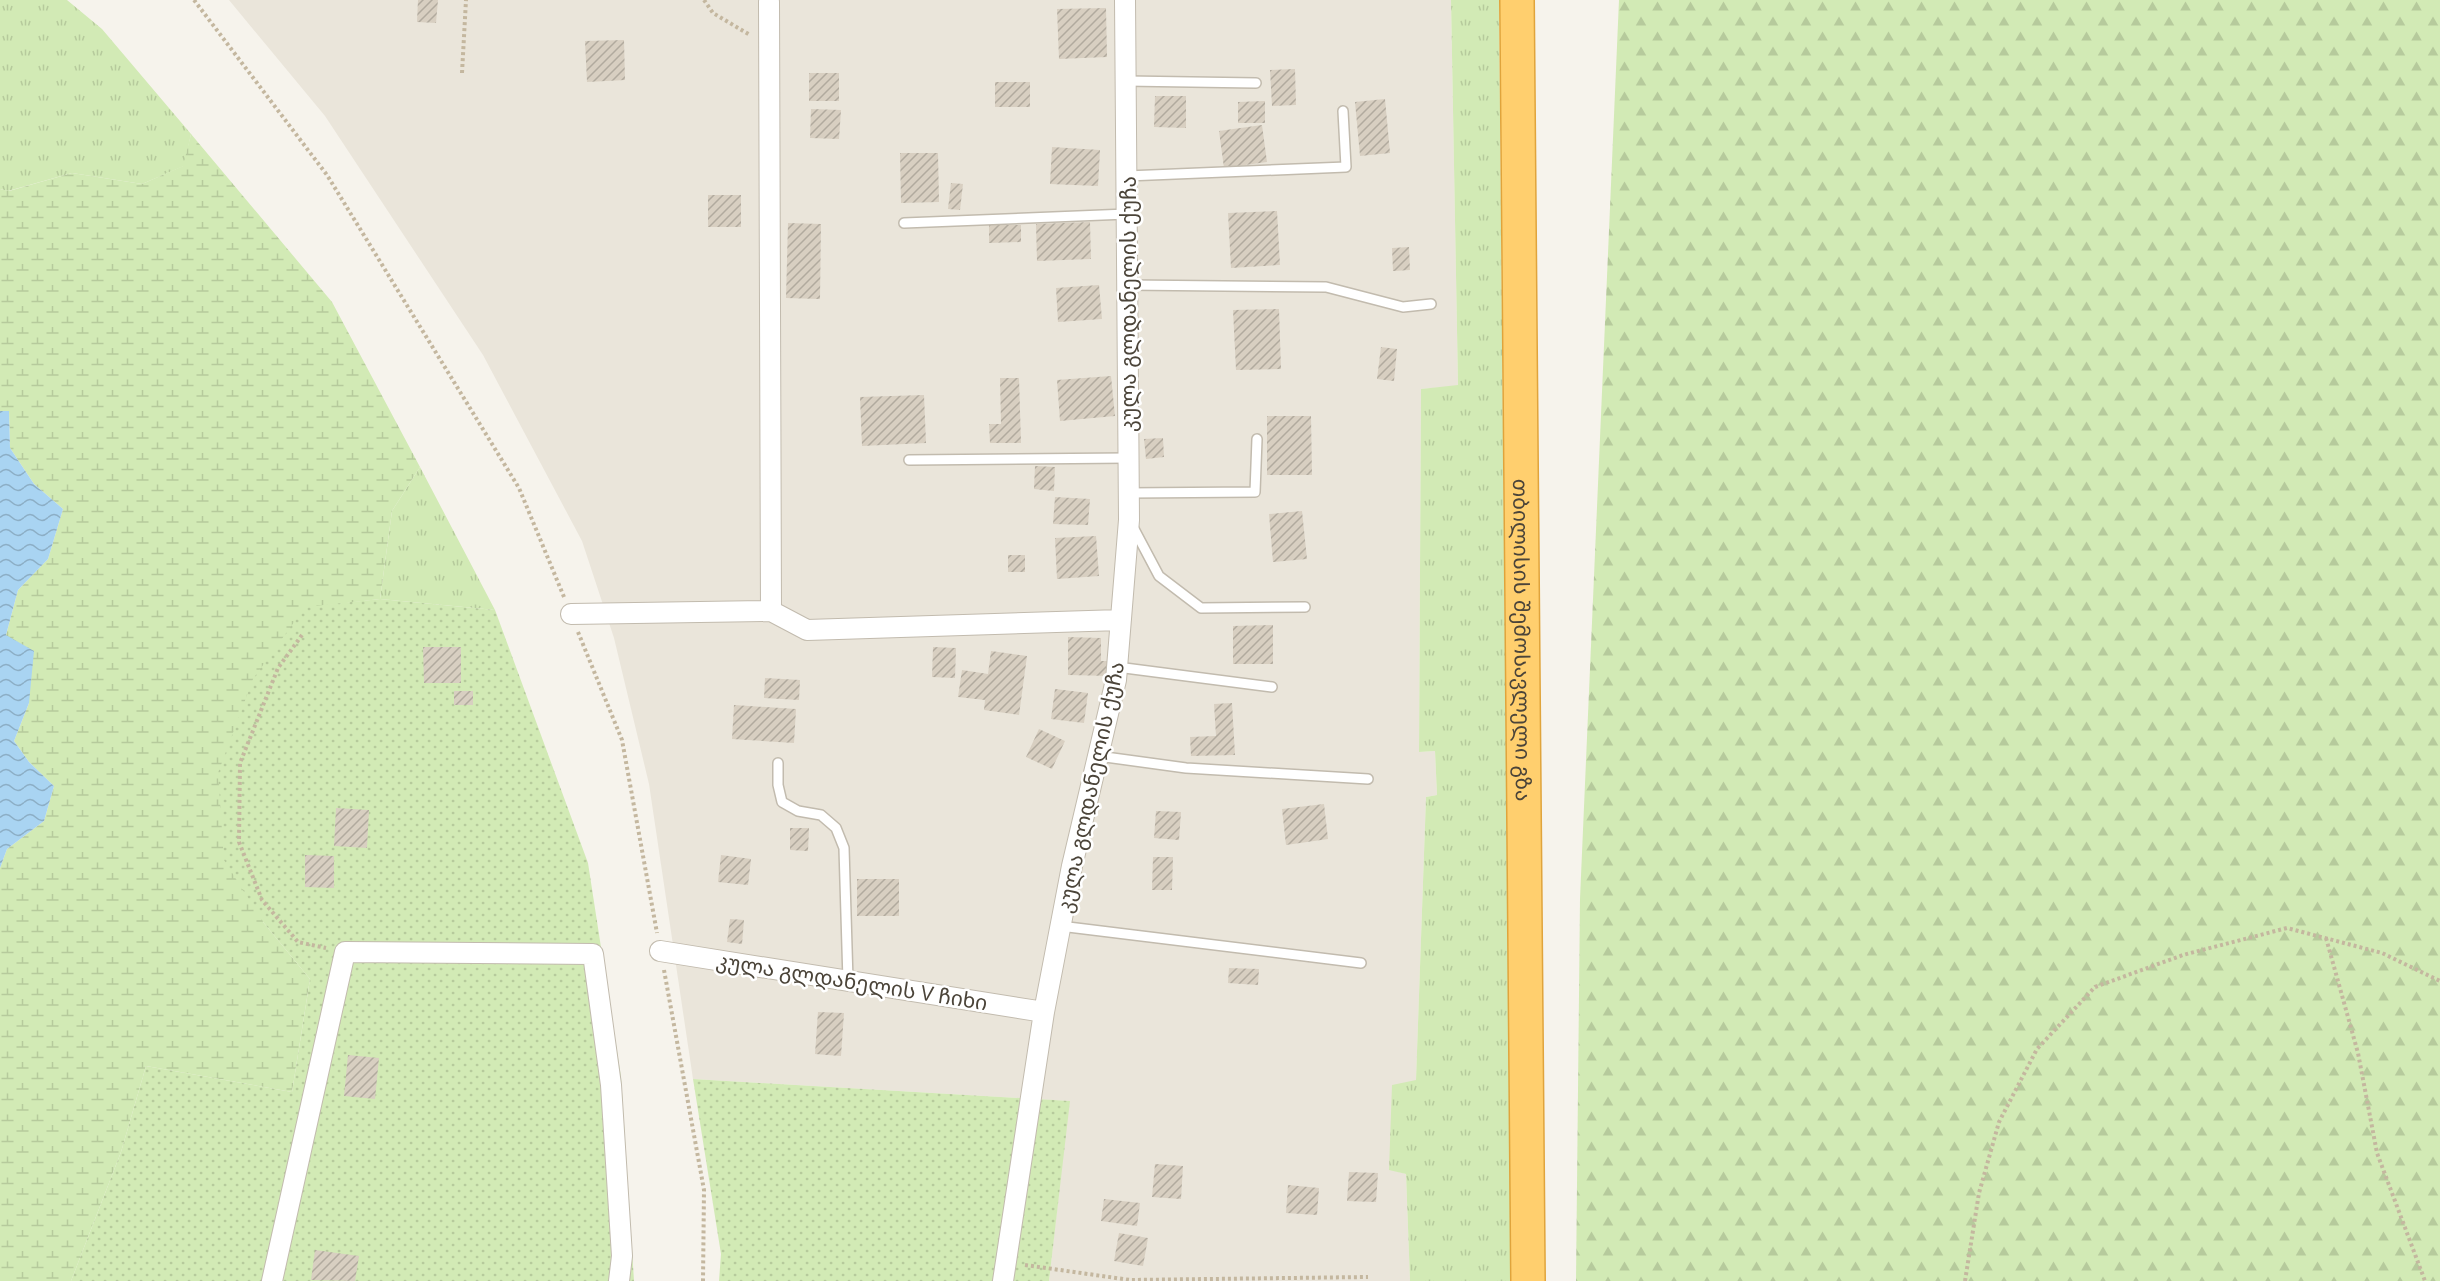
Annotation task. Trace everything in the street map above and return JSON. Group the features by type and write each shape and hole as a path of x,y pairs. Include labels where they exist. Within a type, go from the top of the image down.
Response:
{"highway":[{"name":"თბილისის შემოსავლელი გზა","path":"1517,0 1528,1281"}],"street":[{"name":"კულა გლდანელის ქუჩა","path":"1004,1271 1044,1011 1060,926 1117,667 1129,520 1125,0"},
{"path":"769,2 771,612"},
{"path":"571,614 771,612 807,630 1121,620"},
{"path":"272,1281 345,951 593,954 611,1085 622,1256 619,1281"},
{"name":"კულა გლდანელის V ჩიხი","path":"660,951 1044,1011"}],"lane":[{"path":"1126,81 1256,83"},
{"path":"1127,176 1346,167 1343,111"},
{"path":"904,223 1127,214"},
{"path":"1127,285 1326,287 1403,307 1431,304"},
{"path":"1129,493 1255,492 1257,439"},
{"path":"909,460 1128,458"},
{"path":"1129,520 1159,576 1202,608 1305,607"},
{"path":"1117,667 1272,687"},
{"path":"1098,756 1186,768 1368,779"},
{"path":"778,763 778,785 782,802 798,811 821,815 836,828 844,848 848,981"},
{"path":"1060,926 1361,963"}],"path":[{"path":"194,0 333,185 519,488 622,740 704,1190 703,1281"},
{"path":"462,73 466,0"},
{"path":"704,0 713,13 769,46"},
{"path":"302,635 278,668 240,763 239,842 262,900 298,942 345,951"},
{"path":"1965,1281 1979,1193 1999,1122 2037,1049 2095,987 2182,955 2287,928 2382,952 2440,981"},
{"path":"2326,938 2358,1053 2377,1153 2425,1281"},
{"path":"1004,1271 1130,1280 1368,1277"}],"shaded area":[{"path":"229,0 1451,0 1458,386 1421,389 1419,752 1435,751 1437,795 1426,797 1416,1080 1389,1169 1406,1174 1410,1281 1049,1281 1069,1101 693,1079 649,784 614,638 582,541 483,355 325,116"}],"green space":[{"path":"0,0 67,0 102,29 191,134 184,166 142,184 72,173 8,191 0,189"},
{"path":"1451,0 1499,0 1511,1281 1410,1281 1406,1174 1389,1170 1392,1085 1416,1080 1426,797 1437,795 1435,751 1419,752 1421,389 1458,385"},
{"path":"1619,0 2440,0 2440,1281 1576,1281 1580,899"},
{"path":"191,134 332,302 420,467 392,511 380,599 305,608 263,922 310,979 292,1092 146,1066 121,1152 71,1281 0,1281 0,868 7,849 44,821 54,786 29,762 14,741 29,703 6,635 18,590 48,559 63,509 34,484 10,448 9,411 0,411 0,189 9,191 72,173 142,184 183,166"},
{"path":"420,467 495,610 380,599 392,511"},
{"path":"380,599 495,610 588,863 621,1077 634,1281 71,1281 121,1152 146,1066 292,1092 310,979 263,922 224,860 218,773 253,679 305,607"},
{"path":"693,1079 1070,1101 1049,1281 719,1281 721,1254"}],"water":[{"path":"0,411 9,411 10,448 34,484 63,509 48,559 18,590 6,635 34,651 29,703 14,741 29,762 54,786 44,821 7,849 0,868"}],"building":[{"path":"418,0 438,0 436,23 417,22"},
{"path":"1106,8 1107,57 1059,59 1057,9"},
{"path":"624,40 625,80 587,82 585,41"},
{"path":"1295,69 1296,105 1272,106 1270,70"},
{"path":"809,73 839,73 839,101 809,101"},
{"path":"995,82 1030,82 1030,107 995,107"},
{"path":"1155,96 1186,96 1186,128 1154,127"},
{"path":"1385,99 1390,153 1360,156 1355,102"},
{"path":"1265,101 1265,123 1238,123 1238,102"},
{"path":"811,109 841,110 839,139 810,138"},
{"path":"1262,125 1267,162 1224,168 1219,131"},
{"path":"1052,147 1100,150 1098,186 1050,184"},
{"path":"900,153 938,153 939,202 901,203"},
{"path":"951,183 963,184 960,210 948,209"},
{"path":"708,195 741,195 741,227 708,227"},
{"path":"1277,211 1280,265 1231,268 1228,213"},
{"path":"1090,222 1091,259 1037,261 1036,224"},
{"path":"788,223 821,224 820,299 786,298"},
{"path":"989,225 1021,225 1021,242 989,243"},
{"path":"1409,247 1410,270 1393,271 1392,248"},
{"path":"1099,285 1102,319 1058,322 1056,288"},
{"path":"1279,309 1281,369 1236,370 1233,310"},
{"path":"1381,347 1397,349 1394,381 1377,379"},
{"path":"1111,376 1115,416 1060,421 1057,380"},
{"path":"1000,378 1019,378 1021,443 990,443 989,424 1001,424"},
{"path":"924,395 926,443 862,446 860,397"},
{"path":"1267,416 1311,416 1312,475 1267,475"},
{"path":"1163,438 1164,457 1146,459 1144,439"},
{"path":"1035,466 1055,467 1054,491 1034,489"},
{"path":"1055,497 1090,499 1088,525 1053,524"},
{"path":"1302,511 1307,559 1273,562 1269,514"},
{"path":"1096,536 1099,576 1057,579 1055,538"},
{"path":"1008,555 1025,555 1025,572 1008,572"},
{"path":"1273,625 1273,664 1233,664 1233,626"},
{"path":"1068,637 1101,638 1101,661 1110,661 1110,676 1068,675"},
{"path":"423,647 461,647 461,683 424,683"},
{"path":"933,647 956,648 955,678 932,677"},
{"path":"991,651 1027,656 1019,715 984,710 985,700 958,697 962,670 988,674"},
{"path":"765,678 800,680 799,700 764,698"},
{"path":"1055,689 1088,693 1084,723 1051,719"},
{"path":"454,691 473,691 473,705 454,705"},
{"path":"1232,703 1235,755 1191,756 1190,737 1216,736 1214,704"},
{"path":"734,705 796,709 794,743 732,739"},
{"path":"1039,729 1065,741 1052,769 1026,757"},
{"path":"1324,804 1328,839 1286,845 1282,809"},
{"path":"336,808 369,810 367,848 334,846"},
{"path":"1156,811 1181,812 1179,840 1154,838"},
{"path":"790,828 809,828 808,851 790,850"},
{"path":"305,855 334,856 334,888 305,887"},
{"path":"721,855 751,859 748,885 718,882"},
{"path":"1153,857 1173,857 1172,890 1152,890"},
{"path":"857,879 899,879 899,916 857,916"},
{"path":"730,919 744,920 742,944 727,942"},
{"path":"1229,968 1259,969 1258,985 1228,983"},
{"path":"818,1012 844,1013 841,1056 815,1054"},
{"path":"348,1055 379,1058 375,1099 344,1096"},
{"path":"1155,1164 1183,1166 1181,1199 1152,1197"},
{"path":"1349,1172 1378,1173 1376,1202 1347,1201"},
{"path":"1288,1185 1319,1188 1317,1215 1286,1213"},
{"path":"1104,1199 1140,1203 1137,1226 1101,1221"},
{"path":"1119,1233 1148,1238 1143,1266 1114,1261"},
{"path":"315,1250 359,1256 355,1281 311,1280"}]}
